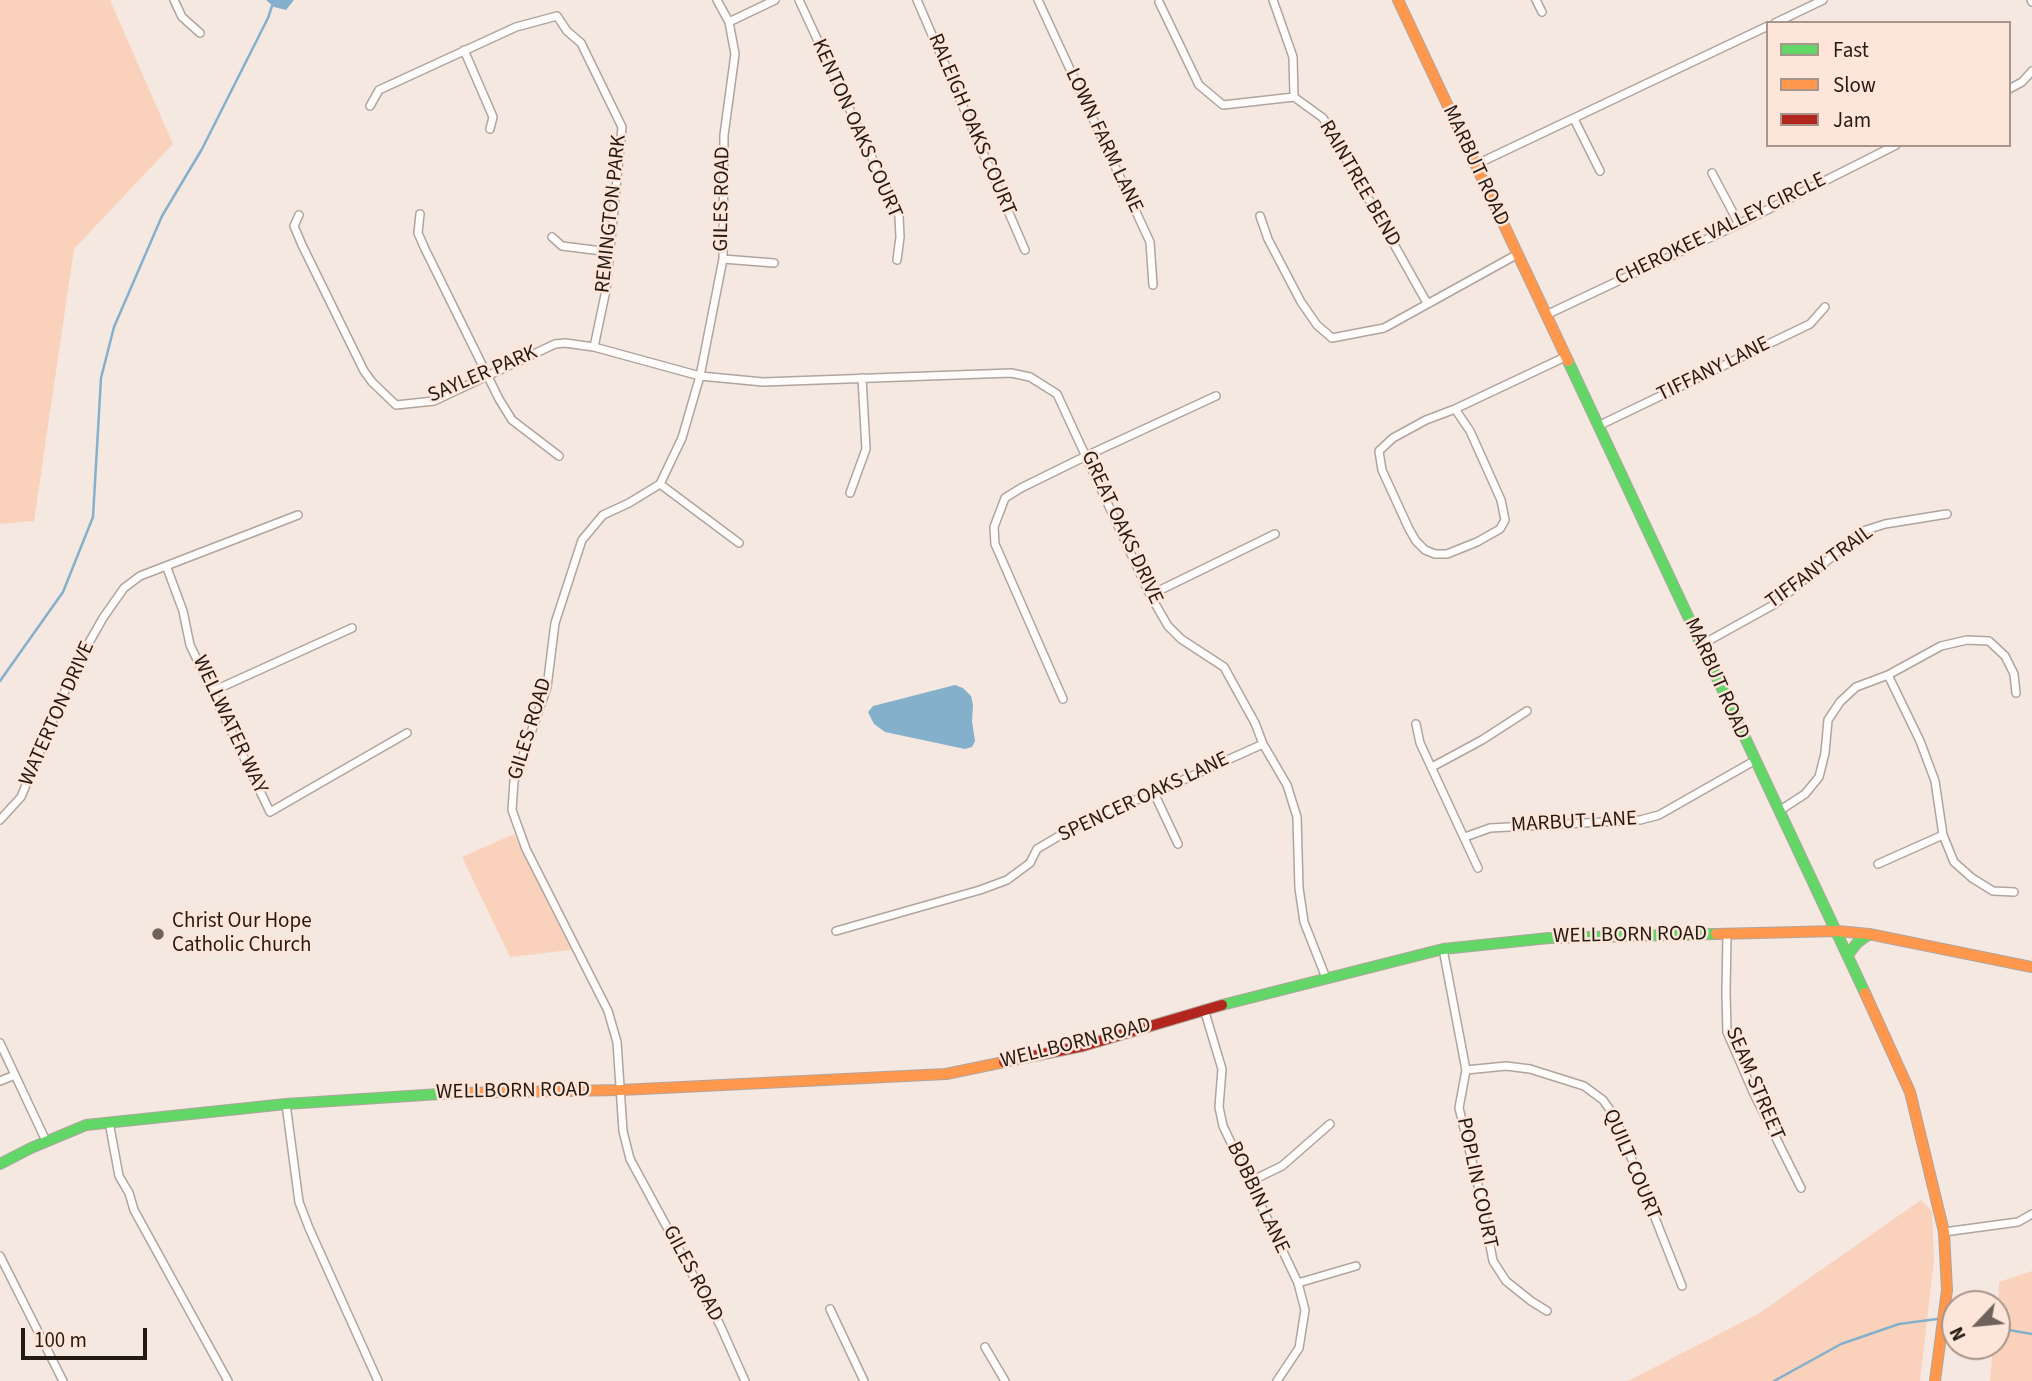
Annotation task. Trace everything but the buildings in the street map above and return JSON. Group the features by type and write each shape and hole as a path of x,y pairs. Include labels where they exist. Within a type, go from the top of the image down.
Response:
{"street":[{"path":"174,0 182,17 200,33"},
{"name":"GILES ROAD","path":"717,0 729,22 735,54 724,135 723,258 700,376 682,438 660,484 603,515 582,540 555,623 547,687 514,781 512,810 526,849 608,1011 617,1042 623,1131 630,1159 720,1325 745,1381"},
{"path":"729,22 775,0"},
{"name":"KENTON OAKS COURT","path":"799,0 899,216 897,260"},
{"name":"RALEIGH OAKS COURT","path":"917,0 1025,250"},
{"name":"LOWN FARM LANE","path":"1038,0 1150,243 1153,285"},
{"path":"1159,2 1199,85 1223,105 1294,97 1293,57 1273,0"},
{"name":"MARBUT ROAD","path":"1399,0 1516,255 1837,931 1910,1091 1944,1232 1947,1290 1935,1381"},
{"path":"1536,0 1542,12"},
{"path":"1779,21 1823,0"},
{"name":"REMINGTON PARK","path":"370,106 379,90 516,27 557,16 566,31 581,43 622,127 606,290 594,347"},
{"path":"1475,165 1766,27"},
{"path":"464,50 493,117 490,130"},
{"path":"2011,88 2022,82 2032,71"},
{"name":"RAINTREE BEND","path":"1294,97 1323,118 1335,136 1427,303"},
{"path":"1574,119 1600,171"},
{"name":"CHEROKEE VALLEY CIRCLE","path":"1546,315 1892,147"},
{"path":"1712,173 1738,224"},
{"path":"420,214 418,233 487,376 512,420 559,456"},
{"name":"SAYLER PARK","path":"299,215 294,226 302,245 365,371 372,382 396,405 434,401 555,344 594,347 700,376"},
{"path":"1260,215 1268,239 1301,302 1317,325 1332,338 1384,328 1516,255"},
{"path":"552,237 562,246 610,252"},
{"path":"723,258 774,263"},
{"name":"TIFFANY LANE","path":"1598,426 1810,324 1825,307"},
{"path":"1455,409 1470,431 1501,500 1505,520 1500,529 1477,542 1447,554 1435,554 1425,550 1409,529 1382,470 1379,451 1393,438 1426,420 1565,357"},
{"name":"GREAT OAKS DRIVE","path":"700,376 763,382 1012,373 1030,377 1058,394 1150,595 1168,626 1203,655 1224,667 1287,785 1297,817 1299,888 1304,922 1326,978"},
{"path":"850,493 866,449 862,378"},
{"path":"1063,699 995,544 994,527 1005,498 1086,456 1216,396"},
{"path":"660,484 738,543"},
{"name":"TIFFANY TRAIL","path":"1701,645 1774,604 1863,531 1885,524 1947,514"},
{"name":"WATERTON DRIVE","path":"0,820 21,797 65,689 115,598 124,587 140,576 167,568 298,515"},
{"path":"1150,595 1275,534"},
{"name":"WELLWATER WAY","path":"167,568 183,611 190,645 270,812 407,733"},
{"path":"213,691 352,628"},
{"path":"1779,811 1805,794 1819,777 1825,753 1828,720 1840,702 1856,687 1888,675 1941,646 1967,640 1989,641 2005,656 2011,666 2016,693"},
{"path":"1888,675 1936,781 1943,835 1954,862 1993,891 2014,891"},
{"path":"1432,767 1482,740 1527,711"},
{"path":"1416,724 1420,743 1478,868"},
{"name":"SPENCER OAKS LANE","path":"836,932 1007,880 1030,863 1037,849 1088,819 1154,793 1263,744"},
{"name":"MARBUT LANE","path":"1465,837 1490,828 1640,820 1659,815 1754,761"},
{"path":"1154,793 1178,844"},
{"path":"1878,864 1943,835"},
{"name":"WELLBORN ROAD","path":"0,1164 86,1125 286,1104 430,1093 621,1090 946,1073 1083,1046 1205,1009 1443,949 1549,938 1837,931 1869,934 2032,967"},
{"name":"SEAM STREET","path":"1727,934 1727,1032 1754,1094 1801,1188"},
{"path":"1848,955 1857,943 1869,934"},
{"name":"POPLIN COURT","path":"1443,949 1466,1070 1459,1108 1493,1261 1506,1281 1548,1311"},
{"name":"BOBBIN LANE","path":"1205,1009 1222,1069 1219,1107 1223,1126 1298,1283 1305,1310 1299,1348 1277,1381"},
{"path":"0,1043 46,1141"},
{"name":"QUILT COURT","path":"1466,1070 1506,1066 1530,1069 1584,1086 1603,1100 1615,1117 1682,1286"},
{"path":"0,1081 15,1075"},
{"path":"286,1104 299,1202 378,1381"},
{"path":"109,1122 119,1176 129,1193 134,1210 228,1381"},
{"path":"1249,1182 1282,1166 1330,1124"},
{"path":"1944,1232 2018,1222 2032,1214"},
{"path":"0,1256 63,1381"},
{"path":"1298,1283 1356,1266"},
{"path":"830,1309 864,1381"},
{"path":"985,1346 1005,1381"}],"shaded area":[{"path":"0,0 110,0 173,144 74,249 34,521 0,524"},
{"path":"514,834 571,950 510,957 462,857"},
{"path":"1921,1200 1932,1211 1934,1260 1920,1381 1628,1381 1758,1314"},
{"path":"2032,1271 2032,1381 1990,1381 1992,1360 2011,1360 2011,1290 1999,1290 1999,1282"}],"water":[{"path":"266,0 294,0 286,10 274,7"},
{"path":"955,685 971,696 975,741 972,747 965,749 885,732 874,724 868,712 873,706"}],"waterway":[{"path":"0,681 63,592 93,517 101,378 114,327 162,216 202,149 272,6"},
{"path":"1774,1381 1841,1344 1899,1324 1937,1319"},
{"path":"2011,1330 2032,1334"}],"traffic: fast":[{"path":"1568,361 1865,993"},
{"path":"1222,1005 1443,949 1549,938 1716,934"},
{"path":"1848,955 1857,943 1868,935"},
{"path":"0,1164 86,1125 286,1104 455,1093"}],"traffic: slow":[{"path":"1398,0 1568,361"},
{"path":"1716,934 1837,931 1869,934 2032,967"},
{"path":"1865,993 1910,1092 1944,1232 1947,1290 1935,1381"},
{"path":"455,1093 621,1090 946,1074 1004,1062"}],"traffic: jam":[{"path":"1004,1062 1083,1046 1222,1005"}],"place":[{"name":"Christ Our Hope Catholic Church","path":"158,934"}]}
